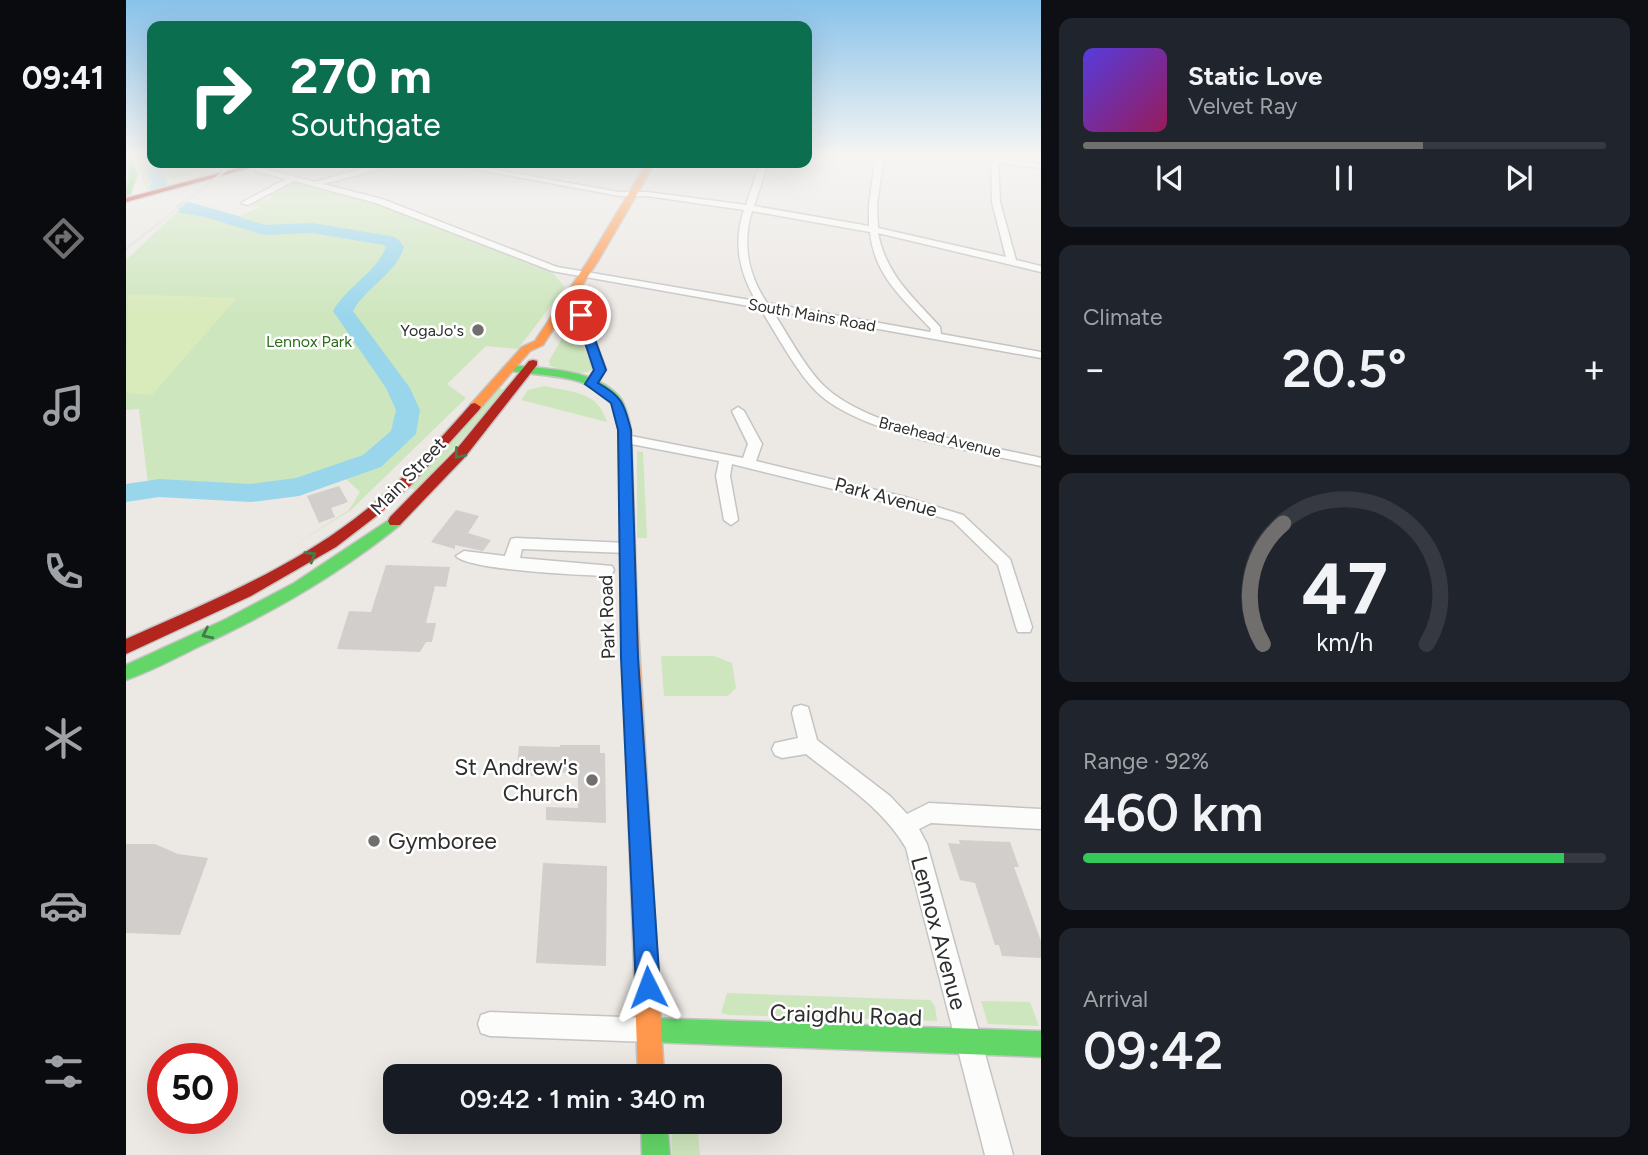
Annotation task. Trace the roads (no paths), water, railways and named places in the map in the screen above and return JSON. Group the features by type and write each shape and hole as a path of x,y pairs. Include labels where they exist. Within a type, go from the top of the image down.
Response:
{"main road":[{"name":"Main Street","path":"126,647 251,589 306,559 373,512 430,456 526,349 539,343 623,209"},
{"name":"Main Street","path":"126,673 269,604 334,568 395,521 452,462 527,371 542,351 539,343"},
{"name":"Park Road","path":"509,368 591,384 612,396 617,403 626,439 629,658 650,1064"},
{"name":"Craigdhu Road","path":"649,1030 1041,1044"},
{"path":"655,1134 656,1155"}],"street":[{"name":"South Mains Road","path":"399,209 519,256 583,275 1041,355"},
{"name":"Braehead Avenue","path":"750,209 743,229 742,253 748,275 765,307 818,387 848,410 887,426 1041,462"},
{"path":"755,209 872,230 1041,269"},
{"path":"873,209 872,230 877,252 892,281 936,329 935,336"},
{"path":"998,209 1012,261"},
{"path":"581,315 600,370 591,384"},
{"path":"738,411 755,444 748,463"},
{"name":"Park Avenue","path":"626,439 748,463 958,518 995,550 1005,563 1024,627"},
{"path":"726,458 723,476 730,520"},
{"path":"511,563 516,543 626,548"},
{"path":"464,556 550,568 606,570"},
{"path":"782,748 808,744 801,713"},
{"name":"Lennox Avenue","path":"808,744 883,803 905,825 916,844 999,1155"},
{"path":"905,825 929,813 1041,819"},
{"path":"490,1024 649,1030"}],"water":[{"path":"181,209 213,209 242,217 226,221 177,212"}],"waterway":[{"path":"126,493 159,488 251,493 299,487 372,461 403,434 408,410 398,388 343,311 356,292 380,272 392,257 395,247 390,241 312,228 264,230 194,209"}],"railway":[{"path":"126,249 177,209"}],"place":[{"name":"YogaJo's","path":"478,330"},
{"name":"St Andrew's Church","path":"592,780"},
{"name":"Gymboree","path":"374,841"}],"park label":[{"name":"Lennox Park","path":"309,341"}]}
